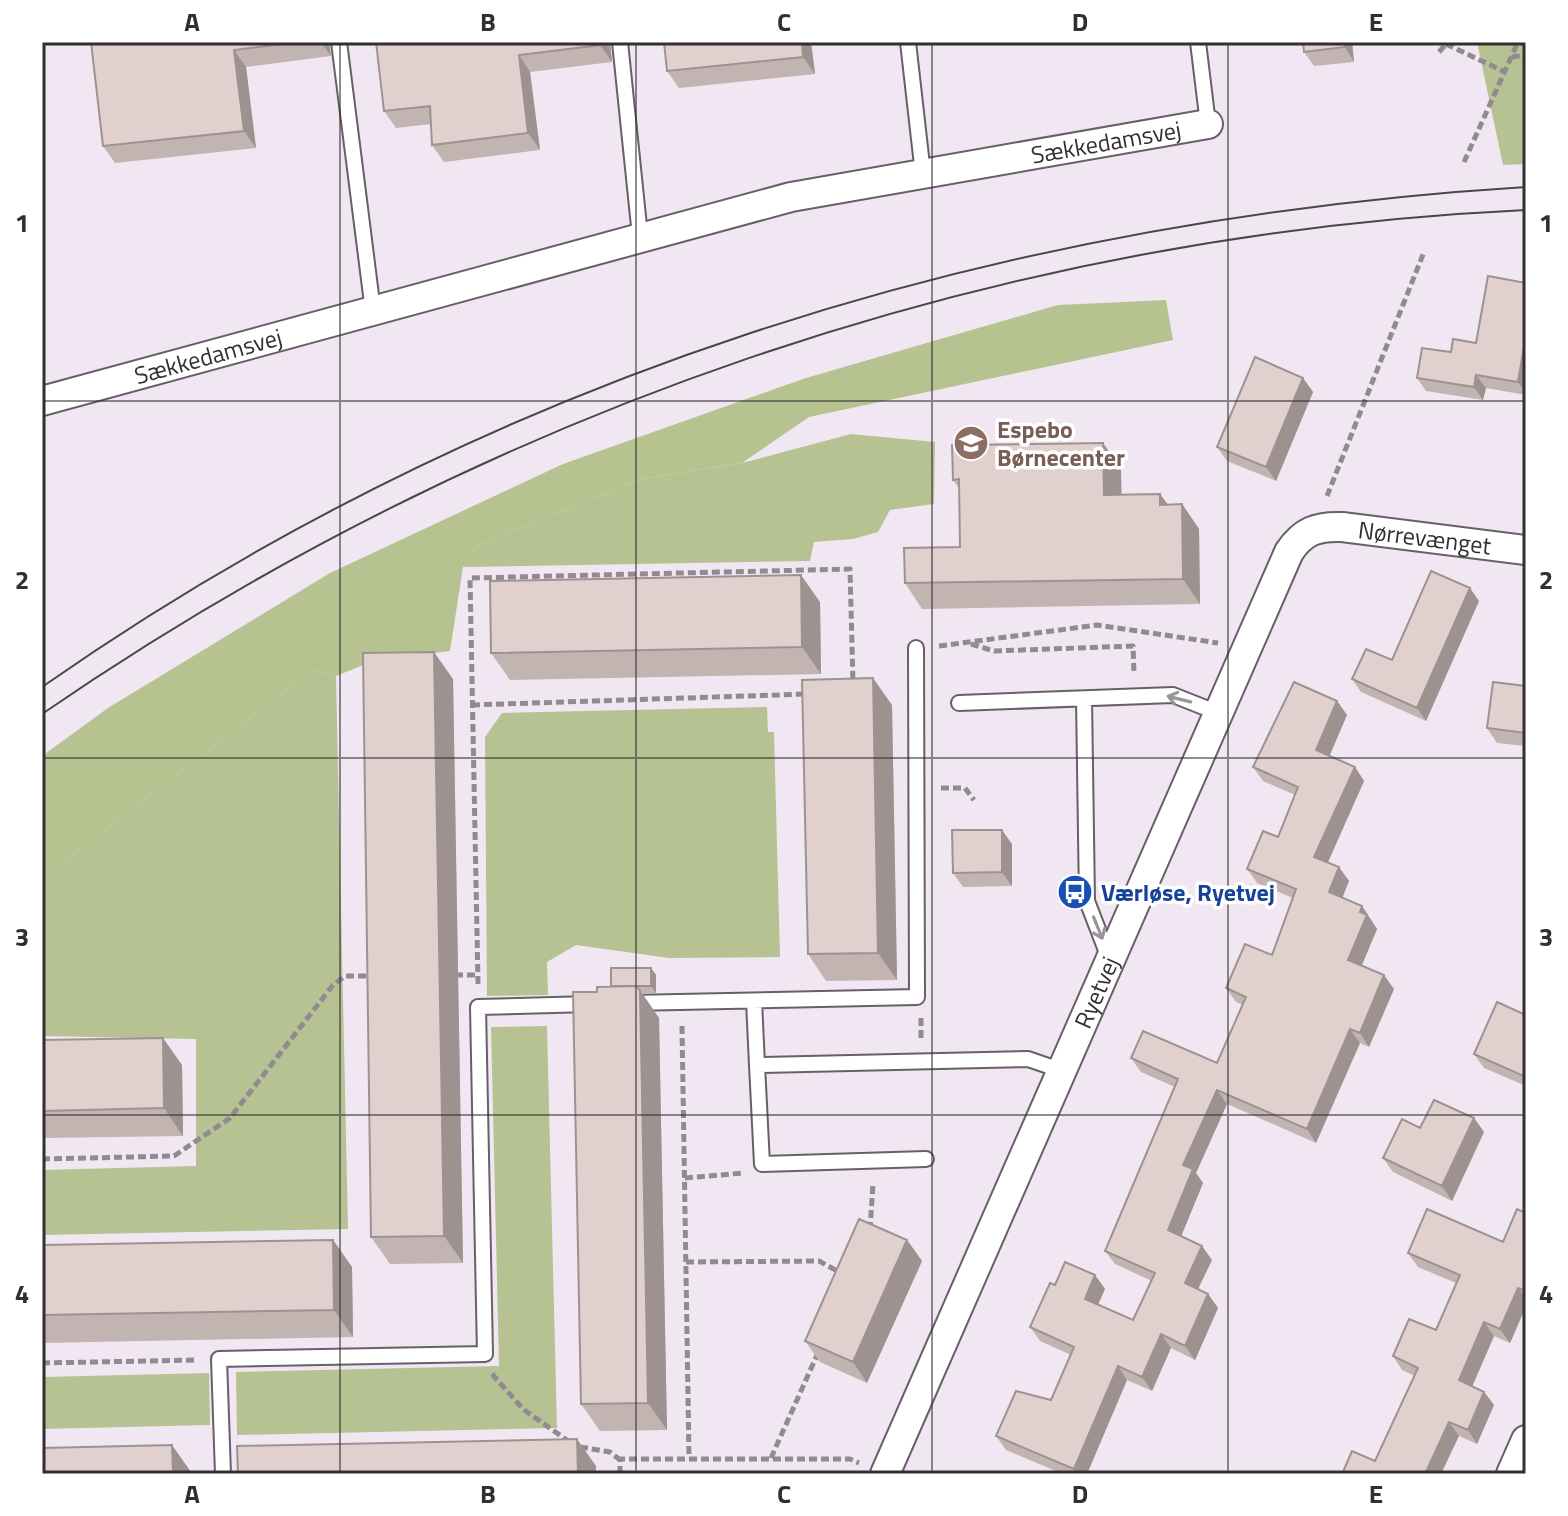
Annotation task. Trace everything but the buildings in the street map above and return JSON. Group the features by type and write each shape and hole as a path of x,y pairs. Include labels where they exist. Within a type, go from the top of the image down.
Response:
{"street":[{"name":"Sækkedamsvej","path":"42,401 791,197 1208,124"},
{"name":"Nørrevænget","path":"1323,526 1526,550"},
{"name":"Ryetvej","path":"886,1474 1221,714 1289,552 1301,535 1323,526"}],"lane":[{"path":"339,42 373,311"},
{"path":"620,42 640,236"},
{"path":"908,42 923,174"},
{"name":"Sækkedamsvej","path":"1198,42 1208,124"},
{"path":"619,1004 917,997 916,648"},
{"path":"959,703 1173,695 1221,714"},
{"path":"1084,699 1087,901 1111,963"},
{"path":"754,1001 762,1164 926,1159"},
{"path":"223,1474 219,1359 485,1354 478,1007 603,1004"},
{"path":"757,1065 1028,1059 1064,1072"}],"path":[{"path":"1464,162 1518,42"},
{"path":"1439,52 1447,43 1505,72"},
{"path":"1512,57 1526,55"},
{"path":"1323,526 1328,486 1424,252"},
{"path":"478,1007 470,578 850,569 853,693"},
{"path":"916,648 970,644 1097,625 1247,648"},
{"path":"970,644 994,651 1133,646 1134,697"},
{"path":"472,705 821,694"},
{"path":"916,788 965,788 974,800"},
{"path":"448,975 478,975"},
{"path":"42,1159 174,1156 230,1118 333,985 345,976 375,976"},
{"path":"682,1002 689,1457"},
{"path":"685,1178 737,1175 762,1164"},
{"path":"869,1236 874,1203"},
{"path":"686,1262 819,1261 851,1278"},
{"path":"771,1458 820,1347"},
{"path":"485,1354 493,1375 523,1409 556,1435 580,1448 610,1452 620,1459 850,1459 886,1474"},
{"path":"42,1363 219,1359"},
{"path":"620,1459 620,1474"}],"green space":[{"path":"1477,42 1526,42 1526,164 1503,165"},
{"path":"1166,300 1173,340 809,417 742,463 642,479 480,544 463,567 450,651 376,660 336,676 313,669 42,879 42,756 108,708 330,573 563,464 806,378 1058,305"},
{"path":"851,434 935,442 934,504 890,510 878,532 853,539 814,542 810,561 463,567 480,544 642,479 742,463"},
{"path":"313,669 336,676 348,1229 42,1235 42,1170 196,1166 196,1039 42,1036 42,879"},
{"path":"767,707 768,732 774,732 780,957 669,958 576,945 547,962 548,995 487,996 485,737 502,713"},
{"path":"547,1026 557,1428 237,1435 236,1372 499,1366 491,1027"},
{"path":"209,1373 210,1425 42,1429 42,1377"}],"tram line":[{"path":"42,687 211,578 385,483 565,402 749,334 938,278 1131,236 1327,205 1526,187"},
{"path":"42,714 210,607 384,511 564,428 749,358 938,301 1131,257 1327,226 1526,210"}],"place":[{"name":"Espebo Børnecenter","path":"971,443"},
{"name":"Værløse, Ryetvej","path":"1075,892"}]}
